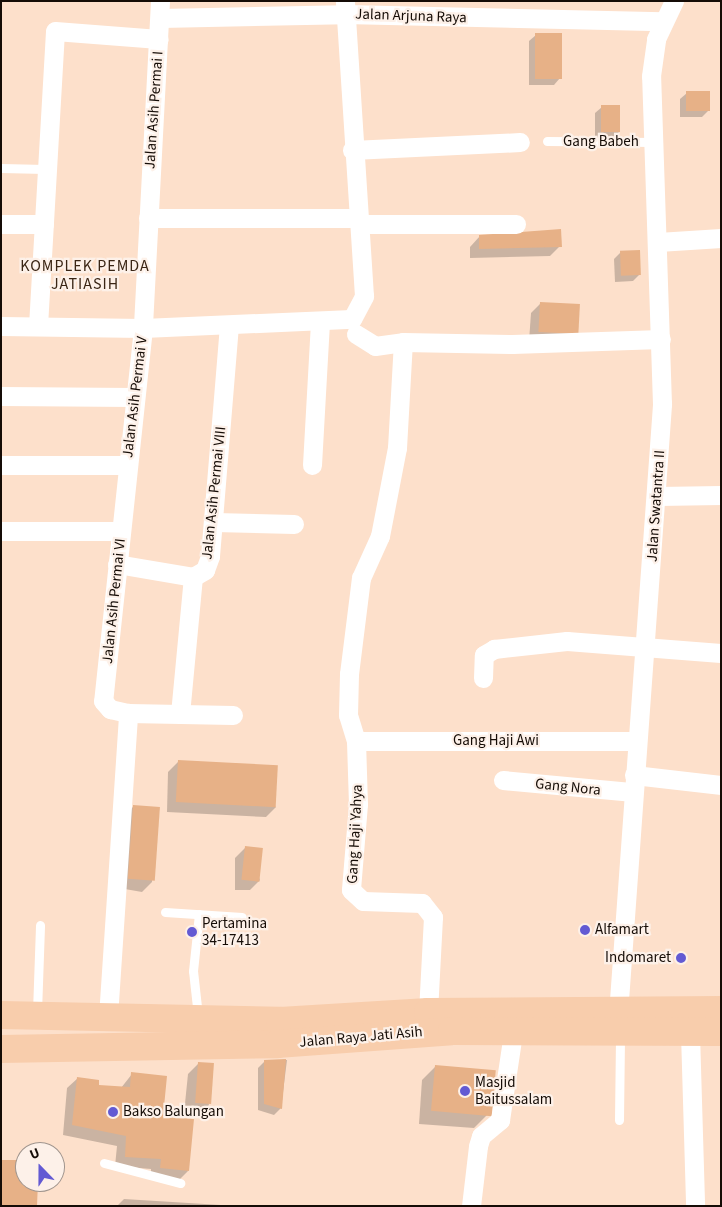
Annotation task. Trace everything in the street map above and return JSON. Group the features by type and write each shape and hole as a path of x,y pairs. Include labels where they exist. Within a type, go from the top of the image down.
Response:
{"main road":[{"name":"Jalan Raya Jati Asih","path":"1,1049 67,1050 277,1044 387,1032 513,1032 619,1024 721,1010"},
{"name":"Jalan Raya Jati Asih","path":"1,1015 280,1021 428,1012 619,1024 690,1033 721,1032"},
{"path":"1,1070 23,1059 67,1050"}],"street":[{"path":"674,2 679,1"},
{"name":"Jalan Swatantra II","path":"619,1024 633,784 658,496 661,339 651,76 662,21 674,2"},
{"path":"1,326 143,328 320,323 352,319 364,296 356,218 344,8"},
{"name":"Jalan Arjuna Raya","path":"160,9 344,8 501,10 662,21"},
{"name":"Jalan Asih Permai I","path":"143,328 160,9"},
{"path":"38,326 45,169 55,31 159,39"},
{"path":"352,150 520,142"},
{"path":"148,218 356,218 365,224 516,224"},
{"path":"1,224 44,224"},
{"path":"658,242 721,238"},
{"path":"312,465 320,323"},
{"name":"Jalan Asih Permai VIII","path":"180,714 193,577 205,570 214,522 229,326"},
{"name":"Jalan Asih Permai V","path":"122,531 134,397 143,328"},
{"path":"356,334 375,346 403,342 512,344 661,339"},
{"path":"356,741 348,716 349,674 361,578 380,536 396,448 403,342"},
{"path":"1,396 134,397"},
{"name":"Jalan Asih Permai V","path":"1,465 128,465"},
{"path":"658,496 721,495"},
{"path":"214,522 294,524"},
{"name":"Jalan Asih Permai VI","path":"1,531 122,531 104,701 110,709 128,713"},
{"path":"118,564 193,577"},
{"path":"483,678 484,655 494,649 567,641 644,645 721,654"},
{"path":"108,1017 128,713 233,715"},
{"name":"Gang Haji Awi","path":"356,741 637,741"},
{"name":"Gang Haji Yahya","path":"356,741 358,804 351,890 363,901 422,904 433,917 428,1012"},
{"name":"Gang Nora","path":"502,780 721,785"},
{"path":"471,1206 478,1146 481,1136 500,1120 513,1032"},
{"path":"690,1033 695,1206"}],"lane":[{"name":"Gang Babeh","path":"547,142 655,142"},
{"path":"1,168 45,169"},
{"path":"165,912 242,917"},
{"path":"198,1018 193,971 199,914"},
{"path":"37,1016 40,925"},
{"path":"619,1024 619,1120"},
{"path":"104,1163 180,1183"}],"building":[{"path":"535,33 562,33 562,79 535,79"},
{"path":"686,91 710,91 710,111 686,111"},
{"path":"601,105 620,105 620,132 601,132"},
{"path":"561,229 562,247 479,249 479,235"},
{"path":"640,250 641,275 621,276 620,251"},
{"path":"540,302 580,304 578,334 538,332"},
{"path":"178,760 278,765 276,807 176,802"},
{"path":"133,805 160,807 155,881 128,879"},
{"path":"245,846 263,848 259,882 241,880"},
{"path":"286,1059 282,1109 264,1104 264,1060"},
{"path":"198,1062 214,1063 211,1104 195,1103"},
{"name":"Masjid Baitussalam","path":"435,1065 496,1070 492,1116 431,1111"},
{"path":"131,1072 167,1076 163,1117 194,1119 189,1171 160,1168 161,1159 125,1157 126,1136 72,1125 77,1077 99,1080 99,1085 130,1087"},
{"path":"1,1160 15,1160 15,1192 38,1192 37,1206 1,1206"}],"place":[{"name":"Alfamart","path":"585,930"},
{"name":"Pertamina 34-17413","path":"192,932"},
{"name":"Indomaret","path":"681,958"},
{"name":"Masjid Baitussalam","path":"465,1091"},
{"name":"Bakso Balungan","path":"113,1112"}],"district":[{"name":"KOMPLEK PEMDA JATIASIH","path":"85,275"}]}
